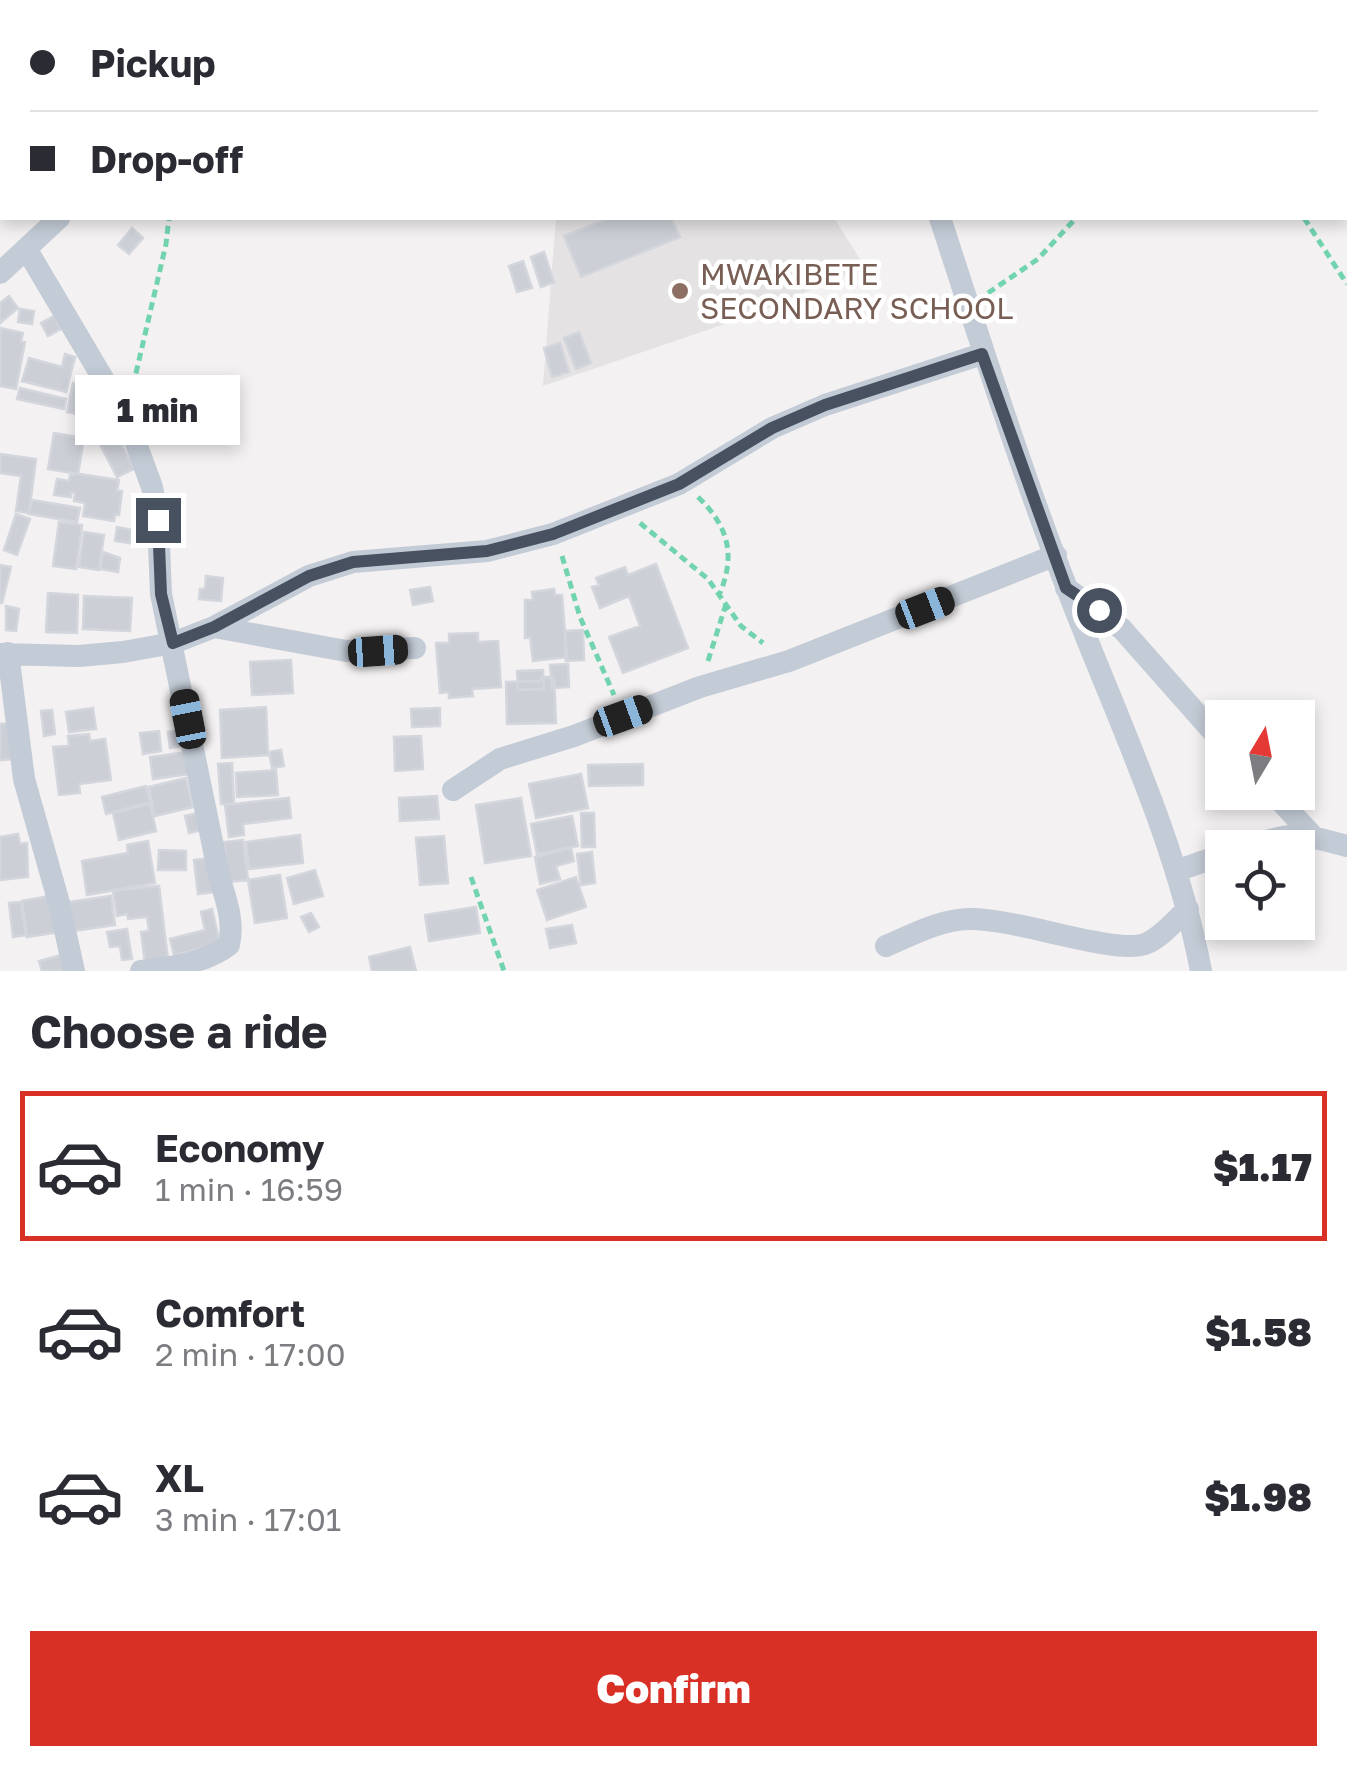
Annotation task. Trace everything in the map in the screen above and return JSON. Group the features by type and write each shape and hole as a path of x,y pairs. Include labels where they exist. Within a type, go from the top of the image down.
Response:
{"street":[{"path":"0,273 57,220"},
{"path":"941,220 982,354 1066,588 1141,768 1188,909 1201,971"},
{"path":"27,250 127,419 152,488 158,520 161,594 232,930 229,945 218,954 174,969 141,971"},
{"path":"74,971 60,903 24,779 4,654 79,656 173,643 214,627 309,576 353,562 487,551 553,534 679,484 772,428 825,405 982,354"},
{"path":"454,790 500,760 700,687 789,662 1056,555"},
{"path":"1066,588 1122,629 1205,723"},
{"path":"214,627 346,651 416,648"},
{"path":"1289,810 1307,830"},
{"path":"1315,835 1347,846"},
{"path":"1176,871 1205,861"},
{"path":"886,946 946,922 967,919 1045,929 1112,944 1144,944 1188,909"}],"path":[{"path":"127,419 169,220"},
{"path":"968,306 1038,260 1074,220"},
{"path":"1305,220 1347,284"},
{"path":"679,484 712,510 727,542 730,566 720,593"},
{"path":"615,511 652,530 720,593 741,626 789,662"},
{"path":"553,534 567,567 580,617 623,716"},
{"path":"700,687 727,602"},
{"path":"471,877 504,971"}],"shaded area":[{"name":"MWAKIBETE SECONDARY SCHOOL","path":"556,220 835,220 865,267 754,314 543,386"}],"building":[{"path":"605,220 672,220 680,237 581,277 564,236"},
{"path":"132,228 143,238 129,254 118,245"},
{"path":"544,252 554,282 541,287 531,257"},
{"path":"523,261 532,288 517,292 509,266"},
{"path":"9,296 18,308 0,323 0,303"},
{"path":"20,309 34,311 32,324 18,322"},
{"path":"54,316 61,329 48,336 41,323"},
{"path":"0,328 23,333 21,341 25,342 16,389 0,386"},
{"path":"579,332 591,363 576,369 564,338"},
{"path":"560,343 569,372 552,377 544,348"},
{"path":"65,354 75,357 66,392 22,381 29,358 62,367"},
{"path":"73,383 91,387 85,416 67,412"},
{"path":"20,388 66,399 64,409 17,399"},
{"path":"108,418 134,469 117,477 91,427"},
{"path":"54,433 84,438 78,474 48,469"},
{"path":"0,454 36,459 29,513 16,511 21,476 0,473"},
{"path":"70,475 119,480 117,491 122,491 119,515 115,514 114,521 83,516 85,503 74,501 75,493 71,492 71,497 54,495 57,479 69,481"},
{"path":"32,500 80,508 77,522 29,514"},
{"path":"16,514 30,519 17,555 4,550"},
{"path":"59,522 82,525 76,569 53,566"},
{"path":"117,527 132,530 130,543 115,541"},
{"path":"84,532 104,535 99,570 79,567"},
{"path":"103,552 120,558 118,572 100,569"},
{"path":"656,564 688,648 623,673 609,637 640,626 629,596 600,608 592,587 599,585 596,578 625,567 628,575"},
{"path":"0,565 11,567 2,603 0,603"},
{"path":"206,576 223,578 221,601 199,599"},
{"path":"430,587 433,601 413,605 410,590"},
{"path":"554,589 555,595 562,595 567,657 533,661 530,637 525,638 525,600 533,600 532,592"},
{"path":"48,593 78,595 77,633 46,632"},
{"path":"84,596 132,598 130,631 83,629"},
{"path":"6,606 19,609 16,631 6,630"},
{"path":"583,630 584,660 566,661 565,631"},
{"path":"478,633 478,642 498,641 501,687 472,689 473,696 449,698 449,692 440,693 436,643 449,643 449,634"},
{"path":"291,660 293,693 252,695 250,662"},
{"path":"568,664 569,687 552,688 550,665"},
{"path":"543,670 544,689 518,690 517,671"},
{"path":"541,677 554,677 556,723 507,724 506,682 542,681"},
{"path":"266,707 268,755 222,758 220,710"},
{"path":"93,708 96,729 69,732 66,712"},
{"path":"440,708 440,726 412,727 411,709"},
{"path":"52,710 55,734 44,736 41,711"},
{"path":"11,723 15,759 0,760 0,724"},
{"path":"181,730 183,746 170,748 168,732"},
{"path":"159,731 161,751 143,754 140,733"},
{"path":"89,734 90,741 105,739 111,780 79,784 80,793 59,795 53,747 69,746 68,736"},
{"path":"421,736 423,769 395,771 394,737"},
{"path":"281,750 284,766 272,768 269,752"},
{"path":"188,752 190,774 153,779 150,757"},
{"path":"232,763 234,804 221,804 218,764"},
{"path":"643,764 643,785 589,786 588,765"},
{"path":"276,770 278,795 237,797 236,773"},
{"path":"581,774 588,808 536,818 529,784"},
{"path":"186,778 193,807 155,816 149,787"},
{"path":"146,786 150,802 106,814 102,797"},
{"path":"437,796 439,819 400,821 399,798"},
{"path":"289,798 291,818 243,824 244,835 229,837 225,805"},
{"path":"521,798 531,856 485,863 476,805"},
{"path":"150,804 156,831 119,840 113,813"},
{"path":"198,813 202,830 189,833 185,816"},
{"path":"581,813 594,813 595,847 582,847"},
{"path":"572,816 578,846 537,854 531,824"},
{"path":"18,834 20,844 27,843 28,877 0,880 0,837"},
{"path":"300,835 303,863 249,869 246,842"},
{"path":"444,836 448,883 420,885 416,838"},
{"path":"243,840 248,880 229,882 224,842"},
{"path":"148,841 155,883 87,895 82,861 128,853 127,845"},
{"path":"571,848 574,861 556,866 560,879 540,884 535,857"},
{"path":"159,850 186,851 186,870 158,870"},
{"path":"592,852 595,883 581,885 577,854"},
{"path":"211,858 215,892 198,894 194,860"},
{"path":"315,870 323,896 294,904 287,878"},
{"path":"280,875 287,918 255,923 248,880"},
{"path":"576,877 586,907 547,920 537,890"},
{"path":"159,886 168,960 145,963 141,932 149,931 147,917 117,916 113,891"},
{"path":"55,895 60,932 27,937 22,901"},
{"path":"111,896 115,925 73,931 69,902"},
{"path":"21,902 26,935 13,937 9,903"},
{"path":"476,907 480,933 429,941 425,915"},
{"path":"212,909 220,944 174,955 170,939 205,930 201,912"},
{"path":"311,913 319,927 309,932 301,917"},
{"path":"572,925 576,943 550,948 546,929"},
{"path":"127,929 132,959 122,960 120,946 110,947 107,932"},
{"path":"410,947 416,971 372,971 369,957"},
{"path":"68,953 69,971 42,971 39,961"}],"place":[{"name":"MWAKIBETE SECONDARY SCHOOL","path":"680,291"}],"route":[{"path":"158,520 161,594 173,643 214,627 309,576 353,562 487,551 553,534 679,484 772,428 825,405 982,354 1066,588 1099,610"}]}
